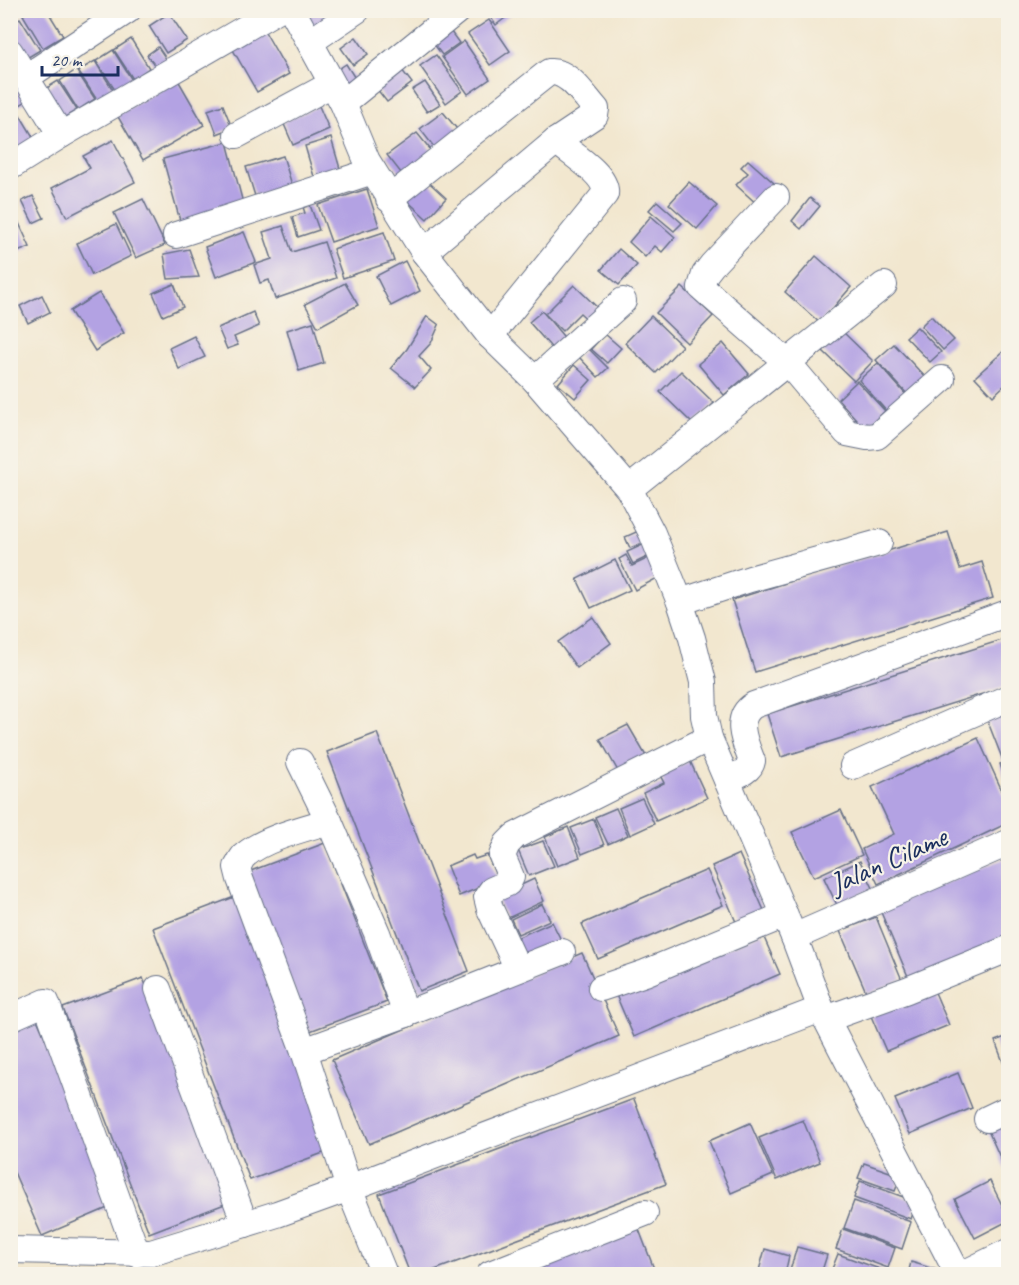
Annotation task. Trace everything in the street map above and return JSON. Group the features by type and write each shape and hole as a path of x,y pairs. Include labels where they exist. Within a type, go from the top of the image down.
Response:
{"street":[{"path":"37,70 128,10"},
{"path":"10,167 277,10"},
{"path":"292,10 338,93 373,171 424,252 490,336 535,380 629,489 652,533 692,638 703,682 704,716 709,738 824,1014 958,1275"},
{"path":"310,42 357,10"},
{"path":"237,135 338,93 458,10"},
{"path":"10,52 61,135"},
{"path":"389,199 549,72 556,71 565,75 597,111 595,115 556,141 424,252"},
{"path":"490,336 606,192 602,178 556,141"},
{"path":"176,235 373,171"},
{"path":"776,197 712,265 705,274 702,288 788,363 847,433 867,437 877,436 942,379"},
{"path":"629,489 884,285"},
{"path":"535,380 623,301"},
{"path":"680,602 750,579 879,543"},
{"path":"727,779 751,766 752,761 741,727 744,716 754,705 1008,613"},
{"path":"853,766 1008,698"},
{"path":"518,969 490,909 487,897 492,890 508,883 511,877 502,856 507,844 515,836 709,738"},
{"path":"300,762 329,821 377,933 406,1014"},
{"path":"329,821 262,845 243,856 237,867 304,1051 349,1188 384,1275"},
{"name":"Jalan Cilame","path":"601,987 789,926 1008,843"},
{"path":"10,1250 151,1253 349,1188 824,1014 907,990 1008,949"},
{"path":"304,1051 406,1014 562,952"},
{"path":"158,989 244,1224"},
{"path":"10,1018 46,1002 137,1254"},
{"path":"490,1275 645,1213"},
{"path":"963,1275 1008,1252"}],"building":[{"path":"31,10 47,10 63,36 43,48 23,15"},
{"path":"314,10 334,10 314,29 305,17"},
{"path":"485,10 511,10 513,12 496,25"},
{"path":"169,13 187,40 166,53 149,26"},
{"path":"20,18 40,50 20,62 10,47 10,24"},
{"path":"489,20 510,51 490,65 468,34"},
{"path":"448,28 459,43 442,55 431,40"},
{"path":"264,30 289,74 257,92 232,48"},
{"path":"356,37 368,54 353,65 341,48"},
{"path":"131,39 149,68 133,79 114,50"},
{"path":"464,41 490,79 468,94 442,57"},
{"path":"158,47 169,63 159,71 147,55"},
{"path":"113,50 132,80 115,90 96,61"},
{"path":"436,55 462,91 446,103 420,66"},
{"path":"95,61 113,90 97,100 78,71"},
{"path":"346,64 358,83 343,93 331,74"},
{"path":"398,65 412,83 387,102 373,84"},
{"path":"76,70 95,99 78,110 60,81"},
{"path":"10,77 35,96 10,111"},
{"path":"178,80 204,125 143,160 117,115"},
{"path":"58,81 77,110 60,120 42,91"},
{"path":"425,82 440,104 427,112 412,90"},
{"path":"223,105 232,128 217,134 208,110"},
{"path":"319,106 329,129 293,145 283,122"},
{"path":"443,112 461,134 438,152 420,129"},
{"path":"20,115 35,140 10,155 10,121"},
{"path":"417,133 435,155 405,178 387,155"},
{"path":"331,138 341,172 315,180 305,146"},
{"path":"113,140 135,182 67,217 52,188 90,168 83,156"},
{"path":"227,142 245,211 182,228 163,159"},
{"path":"283,156 292,185 255,196 246,167"},
{"path":"748,160 774,183 763,193 758,205 736,185 748,173 741,167"},
{"path":"420,174 446,198 427,219 401,195"},
{"path":"689,182 717,206 697,229 669,204"},
{"path":"367,189 379,226 331,242 318,205"},
{"path":"33,196 44,218 33,223 22,201"},
{"path":"810,198 820,206 801,229 792,221"},
{"path":"143,199 165,245 136,258 114,213"},
{"path":"657,201 682,223 674,231 649,210"},
{"path":"310,205 319,230 298,237 292,217 305,213 303,207"},
{"path":"651,216 675,237 662,252 655,246 645,257 629,242"},
{"path":"18,221 30,247 10,255 10,224"},
{"path":"116,224 131,256 92,275 77,243"},
{"path":"283,226 292,252 324,242 336,278 275,299 269,280 260,283 254,265 272,259 263,232"},
{"path":"244,232 256,262 216,277 205,247"},
{"path":"384,232 394,261 343,278 333,249"},
{"path":"189,249 199,277 168,279 164,254"},
{"path":"619,249 637,265 619,285 601,270"},
{"path":"816,256 851,287 820,323 785,292"},
{"path":"405,261 420,291 391,306 376,276"},
{"path":"345,283 358,305 318,327 305,304"},
{"path":"174,284 183,307 163,316 153,293"},
{"path":"574,285 602,312 591,323 580,313 562,331 545,314"},
{"path":"682,287 713,316 687,343 656,313"},
{"path":"99,293 124,333 95,351 70,311"},
{"path":"42,295 50,312 28,323 20,306"},
{"path":"542,311 568,342 556,353 529,322"},
{"path":"253,312 259,326 234,337 238,345 227,349 218,328"},
{"path":"427,316 439,325 431,343 419,356 431,370 415,387 391,368 407,349"},
{"path":"651,316 682,346 656,373 625,343"},
{"path":"931,316 954,340 943,350 921,326"},
{"path":"313,322 324,363 299,371 287,330"},
{"path":"917,327 941,352 930,362 906,337"},
{"path":"842,331 873,361 854,381 823,351"},
{"path":"605,334 621,348 607,363 591,349"},
{"path":"194,336 205,357 179,369 169,348"},
{"path":"723,343 749,374 724,395 698,364"},
{"path":"894,344 927,379 909,396 876,360"},
{"path":"587,347 608,368 598,377 578,356"},
{"path":"1006,349 1008,351 1008,382 993,396 975,377"},
{"path":"878,363 908,397 889,414 859,380"},
{"path":"574,365 591,380 575,398 558,384"},
{"path":"681,371 714,403 693,424 660,392"},
{"path":"857,381 885,411 865,429 838,399"},
{"path":"645,528 650,540 630,548 625,537"},
{"path":"948,532 960,569 982,562 993,598 755,672 732,600"},
{"path":"649,542 655,553 633,564 627,552"},
{"path":"626,555 632,566 655,555 665,574 635,590 619,559"},
{"path":"615,560 630,590 591,608 577,579"},
{"path":"593,617 611,643 577,668 558,642"},
{"path":"1008,638 1008,686 781,757 767,714"},
{"path":"1003,705 1008,719 1008,786 1000,764 1004,763 984,712"},
{"path":"628,725 646,756 618,771 600,739"},
{"path":"377,733 469,971 419,991 327,752"},
{"path":"978,738 1008,804 1008,823 878,884 862,849 894,834 872,787"},
{"path":"690,761 707,798 656,821 643,793 664,783 660,775"},
{"path":"642,798 654,824 630,835 619,808"},
{"path":"616,808 628,835 608,844 595,817"},
{"path":"841,810 862,855 814,877 792,832"},
{"path":"594,819 604,845 582,854 571,828"},
{"path":"568,827 580,857 557,866 545,837"},
{"path":"543,841 554,866 529,876 518,850"},
{"path":"325,843 387,1002 310,1031 248,872"},
{"path":"739,854 767,917 739,929 712,866"},
{"path":"473,855 475,859 487,855 498,880 459,896 447,866"},
{"path":"1008,857 1008,939 910,981 880,910"},
{"path":"860,861 873,888 837,905 824,878"},
{"path":"707,870 723,905 598,959 582,924"},
{"path":"534,879 544,901 506,919 496,897"},
{"path":"237,896 334,1149 250,1180 153,928"},
{"path":"542,904 550,920 518,934 511,919"},
{"path":"876,917 902,980 867,994 840,931"},
{"path":"552,922 561,940 523,958 514,939"},
{"path":"762,933 780,974 634,1037 616,995"},
{"path":"582,953 619,1036 369,1144 332,1060"},
{"path":"143,978 230,1202 149,1233 63,1008"},
{"path":"934,990 949,1025 886,1051 871,1016"},
{"path":"36,1017 117,1204 42,1236 10,1163 10,1028"},
{"path":"1008,1036 1008,1075 995,1041"},
{"path":"958,1073 972,1108 910,1134 895,1099"},
{"path":"634,1099 666,1184 424,1274 410,1274 379,1194"},
{"path":"1008,1116 1008,1175 986,1126"},
{"path":"803,1120 820,1162 777,1180 759,1138"},
{"path":"750,1123 773,1175 731,1193 709,1141"},
{"path":"864,1163 901,1176 895,1191 858,1178"},
{"path":"860,1181 917,1202 911,1219 854,1198"},
{"path":"990,1181 1008,1221 975,1238 955,1199"},
{"path":"854,1201 911,1222 902,1249 844,1228"},
{"path":"638,1227 656,1274 517,1274"},
{"path":"843,1229 895,1248 888,1268 836,1249"},
{"path":"797,1247 827,1255 821,1274 789,1274"},
{"path":"765,1249 789,1256 785,1274 758,1274"},
{"path":"838,1254 888,1272 888,1274 830,1274"},
{"path":"911,1262 951,1274 908,1274"}]}
